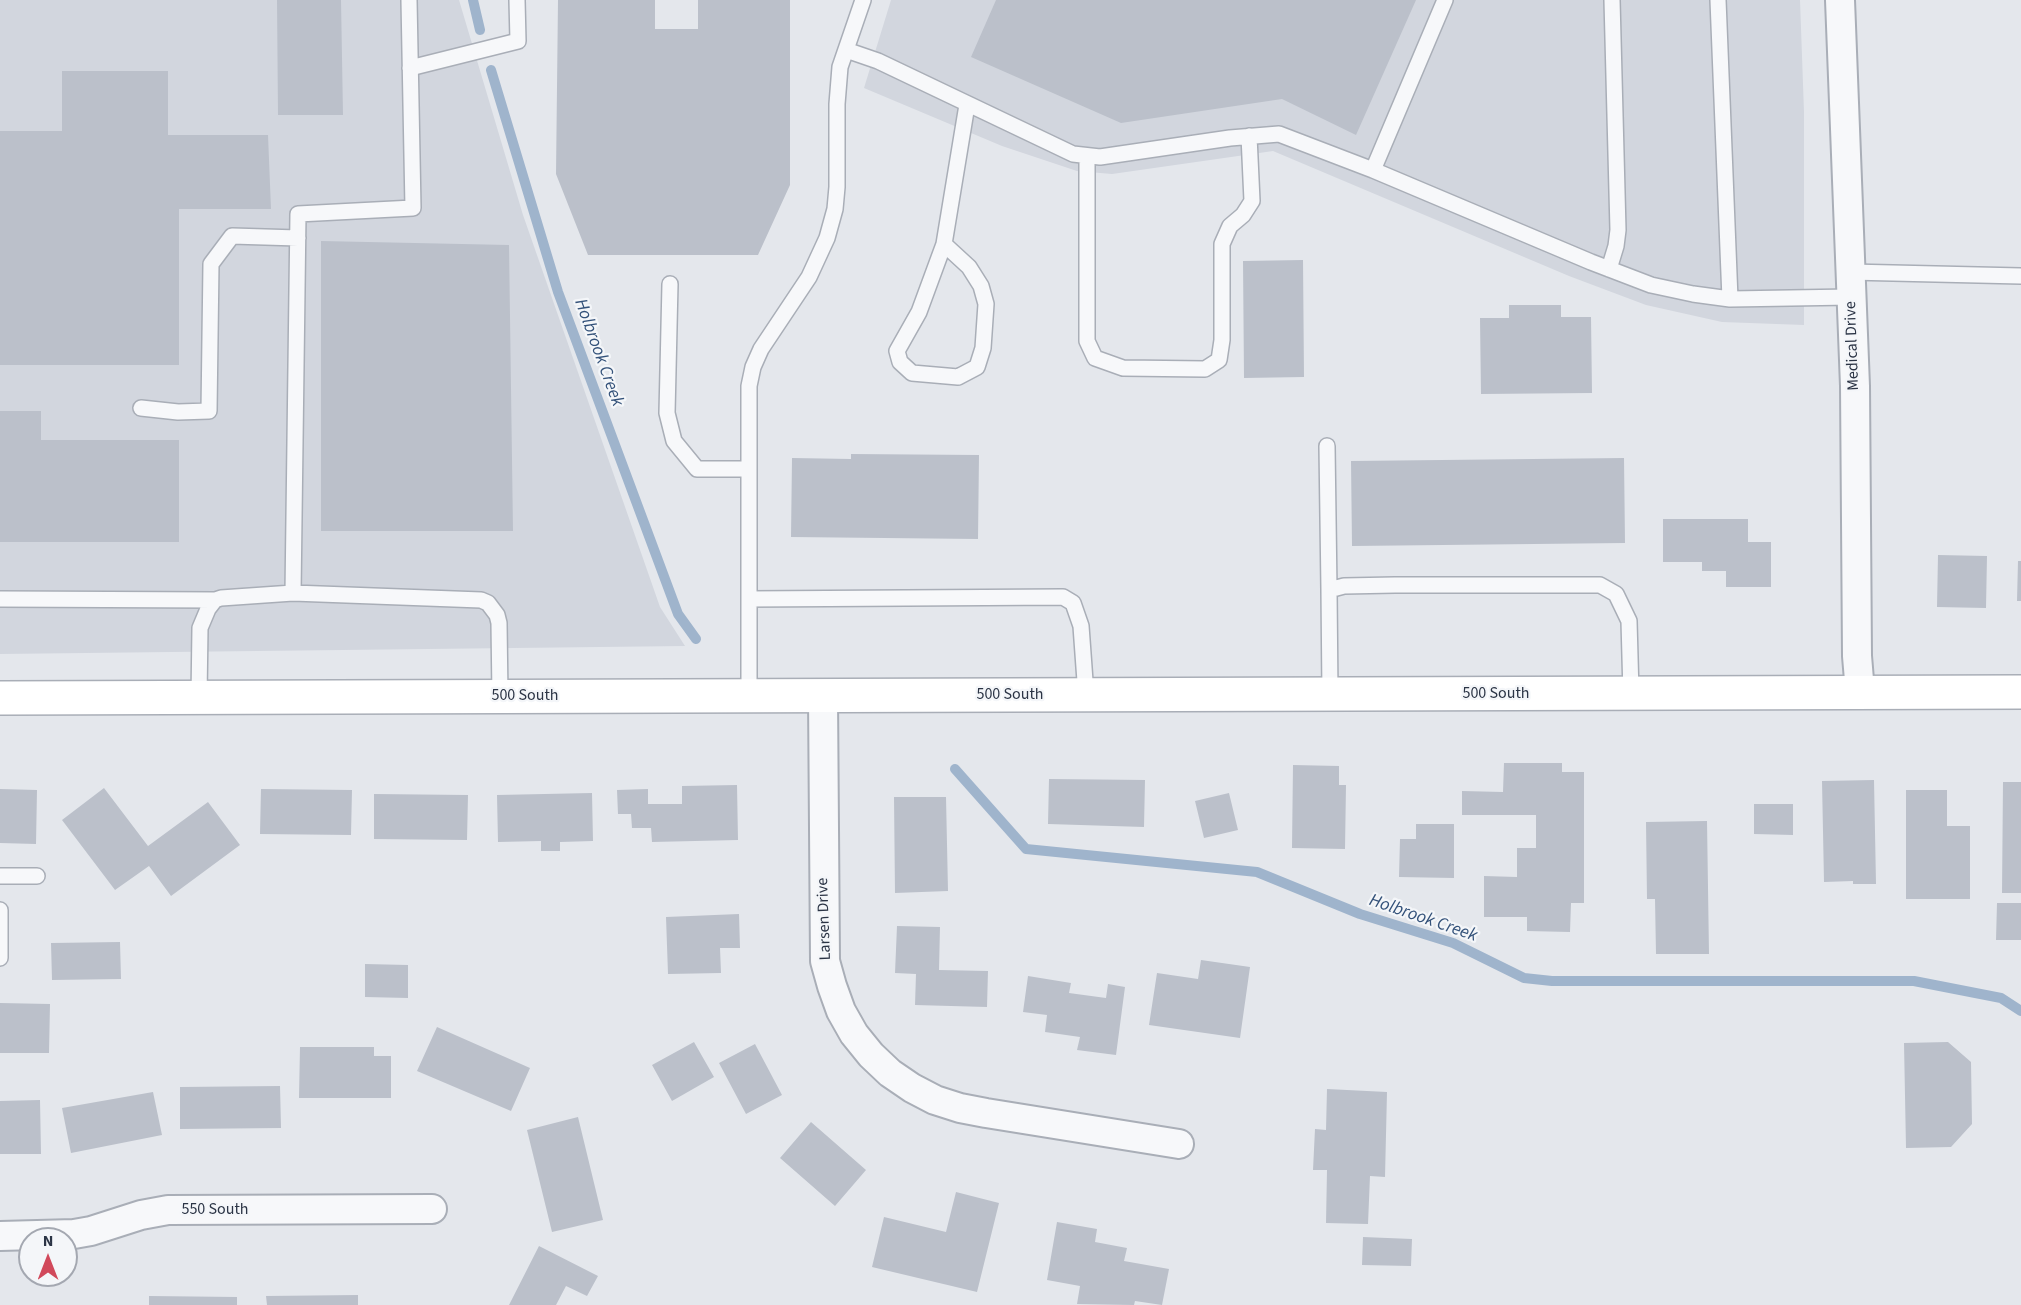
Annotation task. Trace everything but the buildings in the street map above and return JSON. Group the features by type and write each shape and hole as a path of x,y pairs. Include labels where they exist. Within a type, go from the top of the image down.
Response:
{"street":[{"name":"Medical Drive","path":"1840,0 1857,470 1857,656 1860,693"},
{"name":"500 South","path":"0,698 2021,692"},
{"name":"Larsen Drive","path":"823,696 825,961 841,1011 860,1041 890,1073 912,1088 944,1103 986,1113 1179,1144"},
{"name":"550 South","path":"0,1236 74,1234 141,1215 168,1210 432,1209"}],"lane":[{"path":"293,593 298,214 413,208 409,0"},
{"path":"410,68 518,42 517,0"},
{"path":"749,696 749,386 753,367 766,341 808,277 827,238 835,209 837,187 840,67 863,0"},
{"path":"1373,170 1445,0"},
{"path":"1609,269 1618,230 1612,0"},
{"path":"1718,0 1730,299"},
{"path":"846,50 878,61 1063,150 1087,157 1279,134 1373,170 1609,269 1651,285 1693,294 1730,299 1851,285 2021,276"},
{"path":"944,244 969,267 981,286 986,304 983,348 977,367 958,377 912,373 900,362 897,351 919,312 944,244 967,105"},
{"path":"1087,157 1087,341 1095,358 1123,368 1205,369 1219,360 1222,340 1222,244 1230,226 1243,215 1252,201 1249,136"},
{"path":"141,408 178,412 208,411 211,264 232,236 298,238"},
{"path":"670,284 667,413 674,441 697,470 749,469"},
{"path":"1327,446 1330,694"},
{"path":"1329,590 1344,586 1374,585 1600,585 1616,594 1629,621 1631,693"},
{"path":"0,599 215,600 293,593 481,600 488,603 497,615 499,623 500,696"},
{"path":"749,599 1063,597 1072,603 1081,626 1086,695"},
{"path":"199,697 200,628 208,609 215,600"},
{"path":"0,876 37,876"},
{"path":"0,910 0,958"}],"shaded area":[{"path":"0,0 459,0 523,215 660,607 685,646 0,654"},
{"path":"891,0 1800,0 1804,112 1804,325 1722,322 1646,305 1569,276 1273,151 1112,174 1077,171 1002,146 864,88"}],"waterway":[{"name":"Holbrook Creek","path":"473,0 480,30"},
{"name":"Holbrook Creek","path":"491,70 558,292 678,614 696,639"},
{"name":"Holbrook Creek","path":"955,769 1026,849 1257,872 1360,914 1453,943 1524,978 1552,981 1914,981 2001,998 2021,1011"}]}
